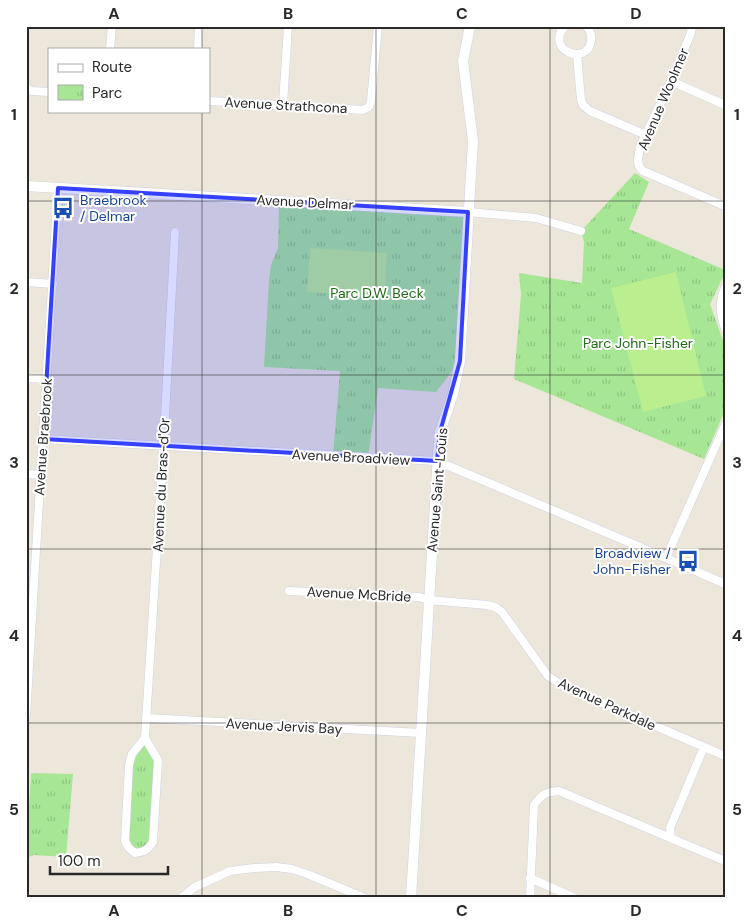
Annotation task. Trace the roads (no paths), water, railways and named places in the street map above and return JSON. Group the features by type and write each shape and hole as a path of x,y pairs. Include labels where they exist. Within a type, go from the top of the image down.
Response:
{"street":[{"path":"110,48 112,26"},
{"path":"198,48 199,26"},
{"path":"283,104 288,26"},
{"name":"Avenue Strathcona","path":"210,101 363,110 369,108 378,26"},
{"name":"Avenue Saint-Louis","path":"411,898 437,461 440,432 453,394 460,361 473,141 463,61 470,26"},
{"path":"565,26 560,36 562,46 569,53 577,54 584,52 591,43 591,33 586,26"},
{"name":"Avenue Woolmer","path":"692,26 671,81 640,147 639,166 643,171 725,206"},
{"path":"577,54 583,105 590,111 646,135"},
{"path":"671,81 725,105"},
{"path":"29,89 48,92"},
{"name":"Avenue Delmar","path":"26,186 468,212 536,218 581,231"},
{"name":"Avenue Braebrook","path":"26,716 31,570 41,475 58,188"},
{"name":"Avenue du Bras-d'Or","path":"145,738 175,232"},
{"path":"26,282 53,284"},
{"path":"725,288 721,306 722,322 725,328"},
{"path":"26,378 46,379"},
{"path":"666,558 725,425"},
{"name":"Avenue Broadview","path":"43,439 437,461 725,584"},
{"path":"26,474 41,475"},
{"name":"Avenue McBride","path":"289,591 419,597 428,600"},
{"name":"Avenue Parkdale","path":"428,600 488,604 495,607 502,612 548,676 563,686 725,756"},
{"name":"Avenue Jervis Bay","path":"146,718 421,733"},
{"path":"145,738 158,760 153,842 150,848 144,852 135,853 125,841 129,765 132,754 145,738"},
{"path":"671,838 670,828 704,747"},
{"path":"530,898 534,805 541,796 549,792 559,791 725,861"},
{"path":"181,898 195,888 230,871 276,867 292,869 307,874 365,898"},
{"path":"530,878 575,898"}],"place":[{"name":"Braebrook / Delmar","path":"63,208"},
{"name":"Broadview / John-Fisher","path":"688,561"}],"park label":[{"name":"Parc D.W. Beck","path":"377,293"},
{"name":"Parc John-Fisher","path":"638,343"}]}
